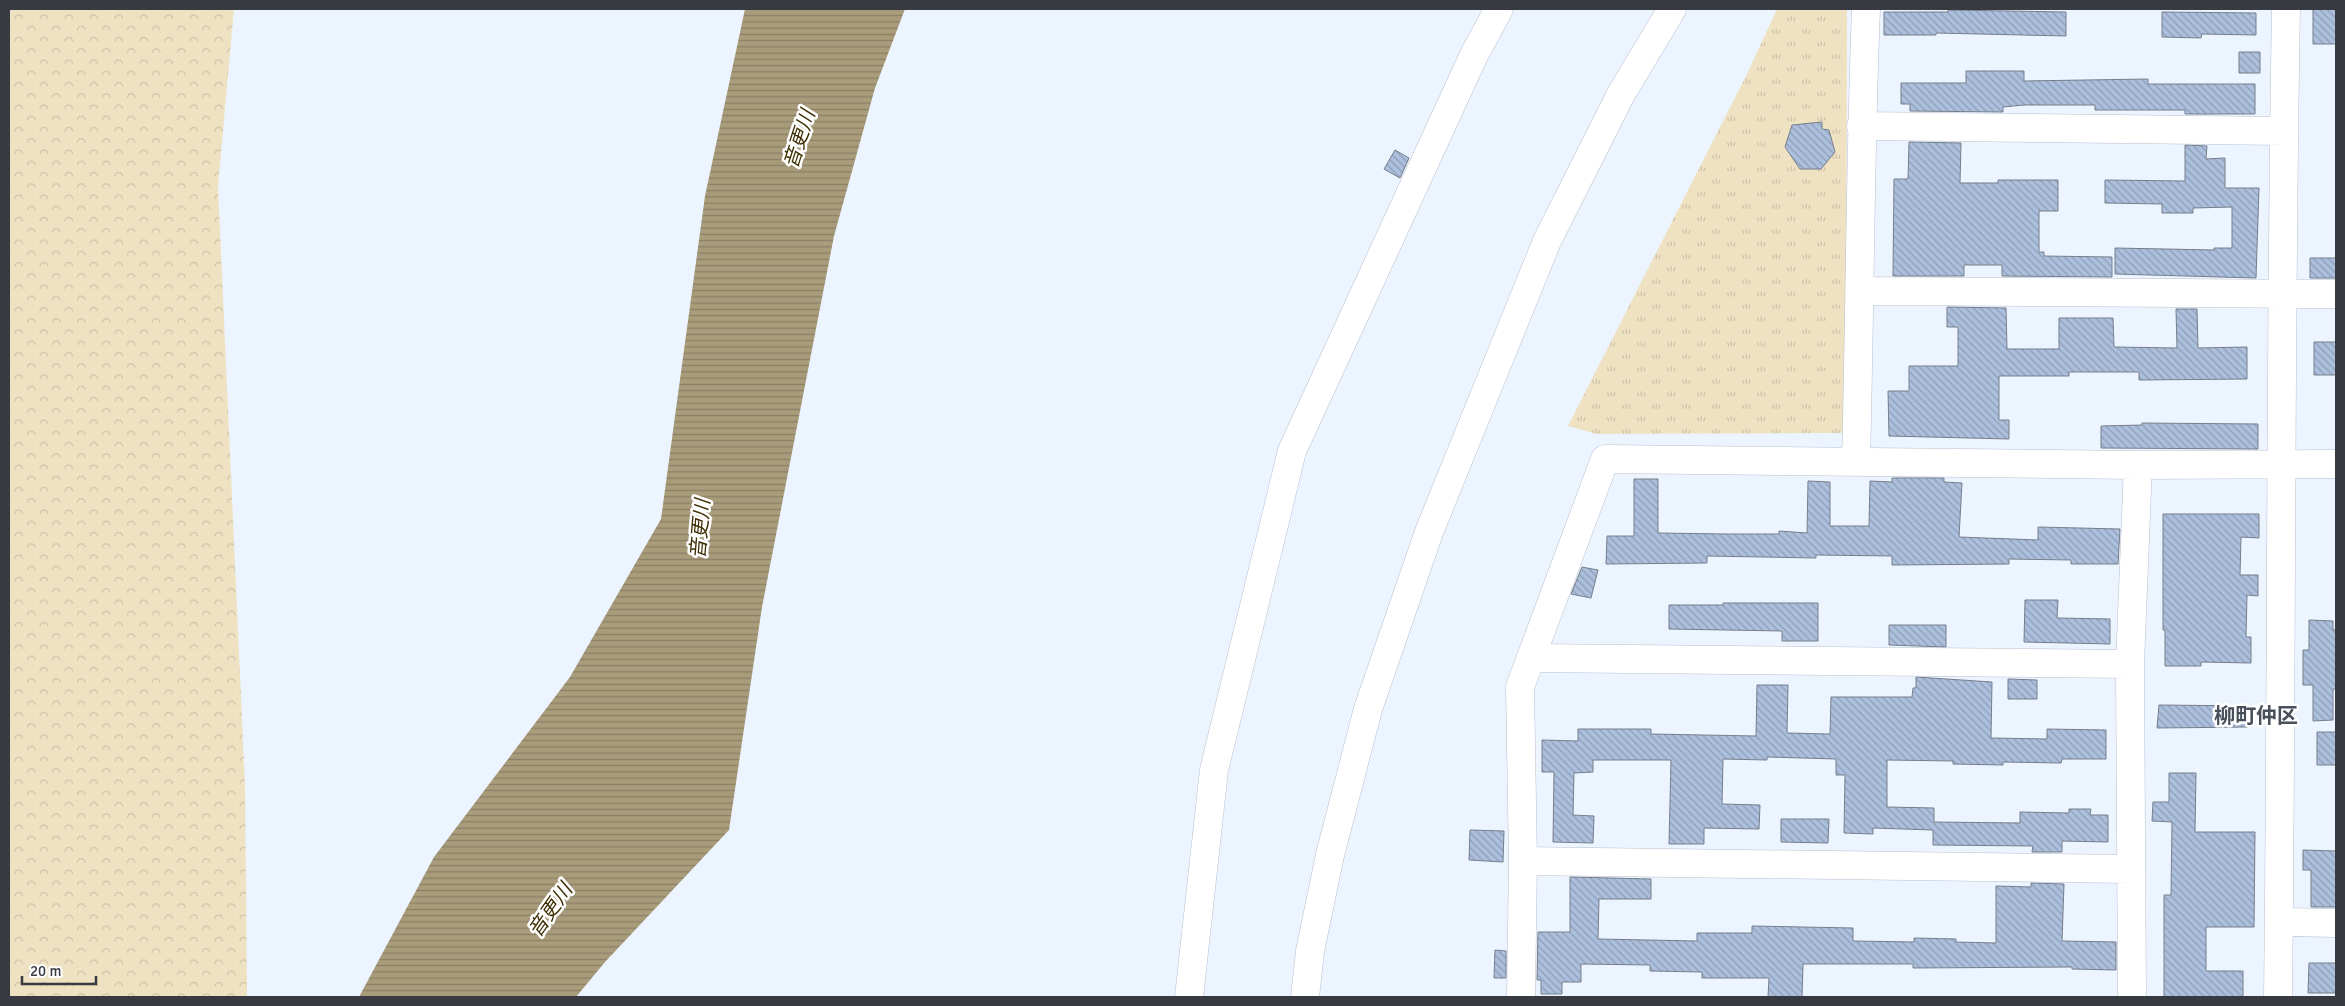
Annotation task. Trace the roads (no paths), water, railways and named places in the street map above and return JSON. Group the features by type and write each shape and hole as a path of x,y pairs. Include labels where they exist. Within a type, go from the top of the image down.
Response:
{"street":[{"path":"1189,997 1214,770 1292,451 1474,55 1499,9"},
{"path":"1305,997 1312,942 1330,855 1349,782 1371,700 1429,532 1547,241 1621,94 1672,9"},
{"path":"1856,460 1861,291 1861,126 1866,9"},
{"path":"2278,997 2280,464 2284,294 2286,9"},
{"path":"1861,126 2284,131"},
{"path":"1861,291 2336,294"},
{"path":"1520,997 1523,861 1520,687 1605,459 1856,460 2138,465 2336,464"},
{"path":"2132,997 2130,664 2138,465"},
{"path":"1531,658 2130,664"},
{"path":"1523,861 2131,869"},
{"path":"2279,922 2336,923"}],"water":[{"name":"音更川","path":"745,9 905,9 875,88 834,236 762,607 729,830 605,962 576,997 359,997 434,857 570,677 661,519 705,196"}],"district":[{"name":"柳町仲区","path":"2256,716"}]}
